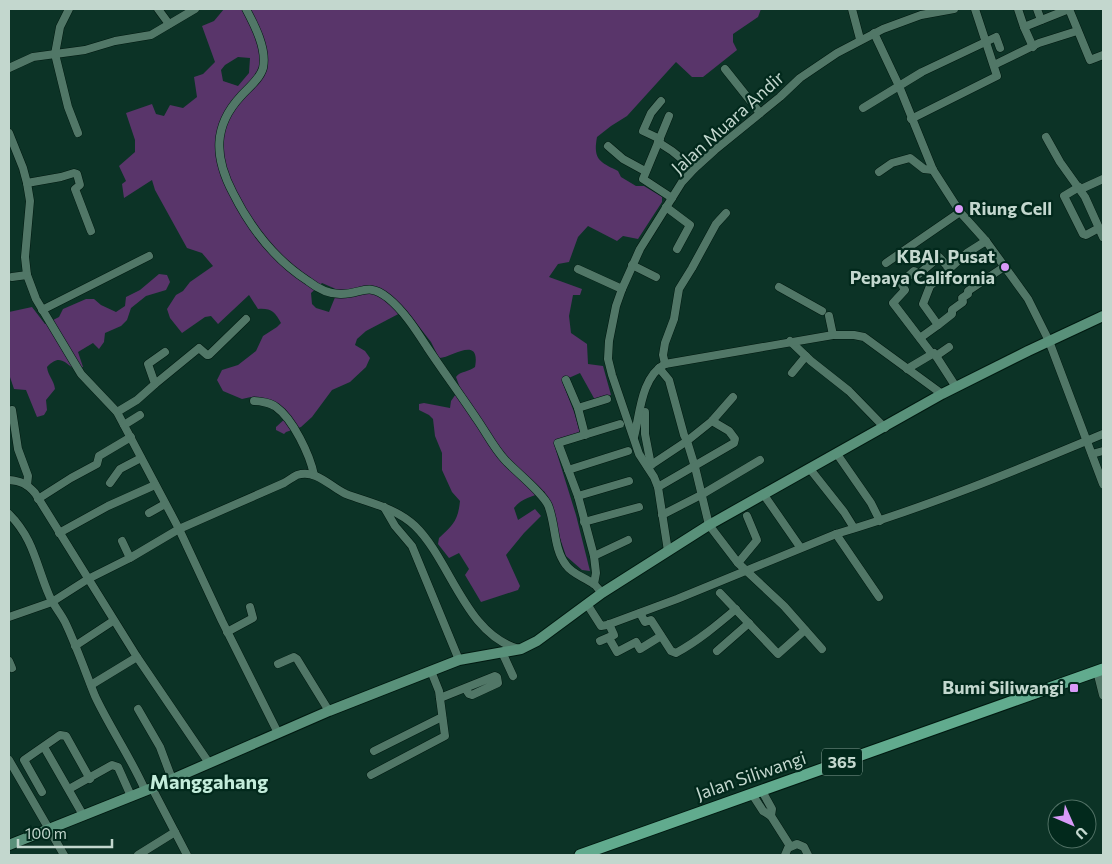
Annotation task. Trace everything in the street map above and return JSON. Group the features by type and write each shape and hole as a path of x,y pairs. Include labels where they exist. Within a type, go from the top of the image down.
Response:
{"main road":[{"path":"9,845 172,779 328,711 459,660 521,649 537,641 602,593 709,526 942,394 1103,316"},
{"name":"Jalan Siliwangi","path":"580,855 1100,670"}],"street":[{"path":"69,9 60,27 55,54 68,106 78,133"},
{"path":"158,9 169,24"},
{"path":"9,68 33,58 85,50 115,41 151,35 195,9"},
{"path":"246,9 258,32 264,60 260,75 235,102 223,122 219,148 222,169 233,193 261,238 275,256 295,273 322,290 338,294 348,294 360,290 375,290 394,303 413,326 484,429 496,450 548,505 561,558 567,567 594,584 602,593"},
{"path":"852,9 860,39"},
{"name":"Jalan Muara Andir","path":"668,551 658,488 649,466 639,454 608,359 609,341 616,306 632,266 682,182 694,169 800,78 837,52 860,39 920,12 954,9"},
{"path":"911,119 996,77 997,74 975,9"},
{"path":"1018,9 1033,47"},
{"path":"1037,9 1041,20"},
{"path":"1024,27 1069,9 1090,60 1103,55"},
{"path":"994,65 1033,47 1077,31"},
{"path":"874,33 899,86 933,170 960,212 986,241 1028,300 1049,341 1103,484"},
{"path":"863,108 922,72 997,37 1000,48"},
{"path":"725,69 760,113"},
{"path":"660,101 651,113 643,130 694,169"},
{"path":"669,116 645,171 644,180 672,198"},
{"path":"9,133 23,168 30,201 26,247 27,275 32,290 81,374 118,412 180,531 227,632 278,733"},
{"path":"1046,137 1060,162 1080,188 1103,237"},
{"path":"608,146 623,159 645,171"},
{"path":"879,172 892,163 910,158 921,168 933,170"},
{"path":"27,183 74,173 77,174 80,185 75,189 91,231"},
{"path":"1099,228 1086,235 1083,234 1064,196 1103,179"},
{"path":"666,208 690,225 677,249"},
{"path":"886,263 960,212"},
{"path":"726,213 716,224 679,289 674,318 665,343 662,366 669,380 695,467 709,526 738,563 784,606 822,649"},
{"path":"938,326 922,303 930,286 967,253 986,241"},
{"path":"42,310 149,256"},
{"path":"949,268 941,258 937,257 919,274 914,271 901,283 905,290 893,303 934,355 956,387"},
{"path":"632,266 656,277"},
{"path":"920,338 952,314 952,310 963,302 962,298 968,294 968,291 1004,267"},
{"path":"578,270 622,289"},
{"path":"12,277 27,275"},
{"path":"779,286 822,311"},
{"path":"829,316 832,335"},
{"path":"118,412 137,400 200,348 206,355 209,354 246,319"},
{"path":"634,438 646,387 662,366 790,341 832,335 854,335 864,338 942,394"},
{"path":"790,341 849,391 885,428"},
{"path":"907,369 949,348"},
{"path":"155,384 148,364 165,352"},
{"path":"792,372 806,356"},
{"path":"566,380 578,408 585,435"},
{"path":"646,412 645,434 649,466 687,441 712,421 733,397"},
{"path":"578,408 607,399"},
{"path":"254,401 272,404 288,420 305,450 314,475"},
{"path":"12,410 18,449 28,476 27,485"},
{"path":"124,425 140,415"},
{"path":"658,488 735,441 729,431 712,421"},
{"path":"594,584 596,573 594,556 578,496 558,443 620,424"},
{"path":"587,604 601,626 609,624 800,547 880,521 1020,469 1103,434"},
{"path":"38,499 97,464 100,454 131,437"},
{"path":"1092,454 1103,450"},
{"path":"568,470 628,452"},
{"path":"837,454 871,503 880,521"},
{"path":"110,483 120,469 141,458"},
{"path":"662,515 701,495 760,460"},
{"path":"810,469 854,528"},
{"path":"9,617 52,602 180,531 298,475 314,475 346,494 384,506 406,518 428,540 456,589 487,631 504,644 521,649"},
{"path":"9,480 20,481 27,485 38,499 136,657 209,763"},
{"path":"578,496 629,481"},
{"path":"59,533 108,506 155,486"},
{"path":"764,495 800,547"},
{"path":"148,513 165,504"},
{"path":"384,506 395,526 412,546 459,660"},
{"path":"584,522 640,507"},
{"path":"9,514 24,532 52,602 64,620 96,698 187,855"},
{"path":"738,563 757,540 747,516"},
{"path":"836,534 879,597"},
{"path":"594,556 628,540"},
{"path":"122,541 130,558"},
{"path":"720,593 778,654 805,630"},
{"path":"227,632 253,618 250,607"},
{"path":"640,613 645,622 651,620 671,651 676,653 700,636 707,634 736,609"},
{"path":"75,646 113,620"},
{"path":"717,651 749,623"},
{"path":"600,641 614,636 609,624"},
{"path":"609,638 617,652 636,642 640,649 661,636"},
{"path":"502,652 513,676"},
{"path":"91,685 136,657"},
{"path":"278,664 291,658 296,659 328,711"},
{"path":"1100,670 1103,695"},
{"path":"371,775 445,736 439,691 431,671"},
{"path":"440,698 465,688"},
{"path":"138,710 160,747 172,779"},
{"path":"374,751 442,717"},
{"path":"24,760 60,735 66,736 90,779"},
{"path":"44,746 83,815"},
{"path":"19,752 42,792"},
{"path":"9,760 11,769 64,855"},
{"path":"69,789 90,779 112,765 118,767 131,796"},
{"path":"757,793 772,809 771,816 790,846"},
{"path":"138,855 175,832"},
{"path":"785,855 790,846 797,844 806,848 808,855"}],"shaded area":[{"path":"224,9 761,9 758,17 733,34 733,42 737,50 703,77 692,77 676,62 627,116 597,137 597,155 602,162 618,171 621,177 636,186 644,186 662,197 662,202 638,239 623,236 617,241 588,226 578,237 569,262 558,264 549,277 582,289 580,295 573,295 569,316 571,333 587,344 588,364 603,366 611,395 595,400 580,373 562,381 580,433 554,444 576,515 590,571 582,570 566,556 544,491 524,500 514,508 518,520 535,509 541,516 506,555 520,586 518,590 481,602 465,575 469,569 459,553 449,558 438,544 439,538 456,518 460,501 452,492 442,470 442,453 435,436 433,419 419,410 419,404 424,403 450,408 451,401 460,388 456,377 475,367 476,357 473,352 463,350 439,358 431,342 406,310 366,331 357,339 355,345 365,351 370,358 366,367 350,382 332,390 312,417 301,427 284,434 276,430 276,427 287,417 267,400 251,397 242,399 223,391 217,380 222,370 238,365 256,351 263,336 281,323 275,313 266,309 258,309 249,295 218,324 211,316 205,317 182,333 170,318 167,309 176,295 183,291 190,282 213,266 202,253 187,248 155,190 152,180 124,198 122,184 126,181 119,166 135,152 135,140 126,113 152,104 156,114 164,116 170,105 183,108 197,97 194,77 203,74 215,62 202,26 214,21","holes":["238,57 250,58 249,73 238,86 223,81 221,70 225,65","322,283 338,290 329,312 316,308 312,304 311,293"]},
{"path":"159,274 167,275 170,282 166,290 146,296 131,308 127,320 121,326 105,333 104,342 99,349 93,343 78,352 83,367 74,369 64,361 57,360 47,367 55,389 46,400 47,410 44,415 37,417 26,390 14,389 9,374 9,312 32,307 45,324 59,317 63,309 86,299 94,299 101,305 116,312 125,306 126,297 140,290"}],"place":[{"name":"Riung Cell","path":"959,209"},
{"name":"KBAI. Pusat Pepaya California","path":"1005,267"},
{"name":"Bumi Siliwangi","path":"1074,688"}],"district":[{"name":"Manggahang","path":"209,782"}]}
